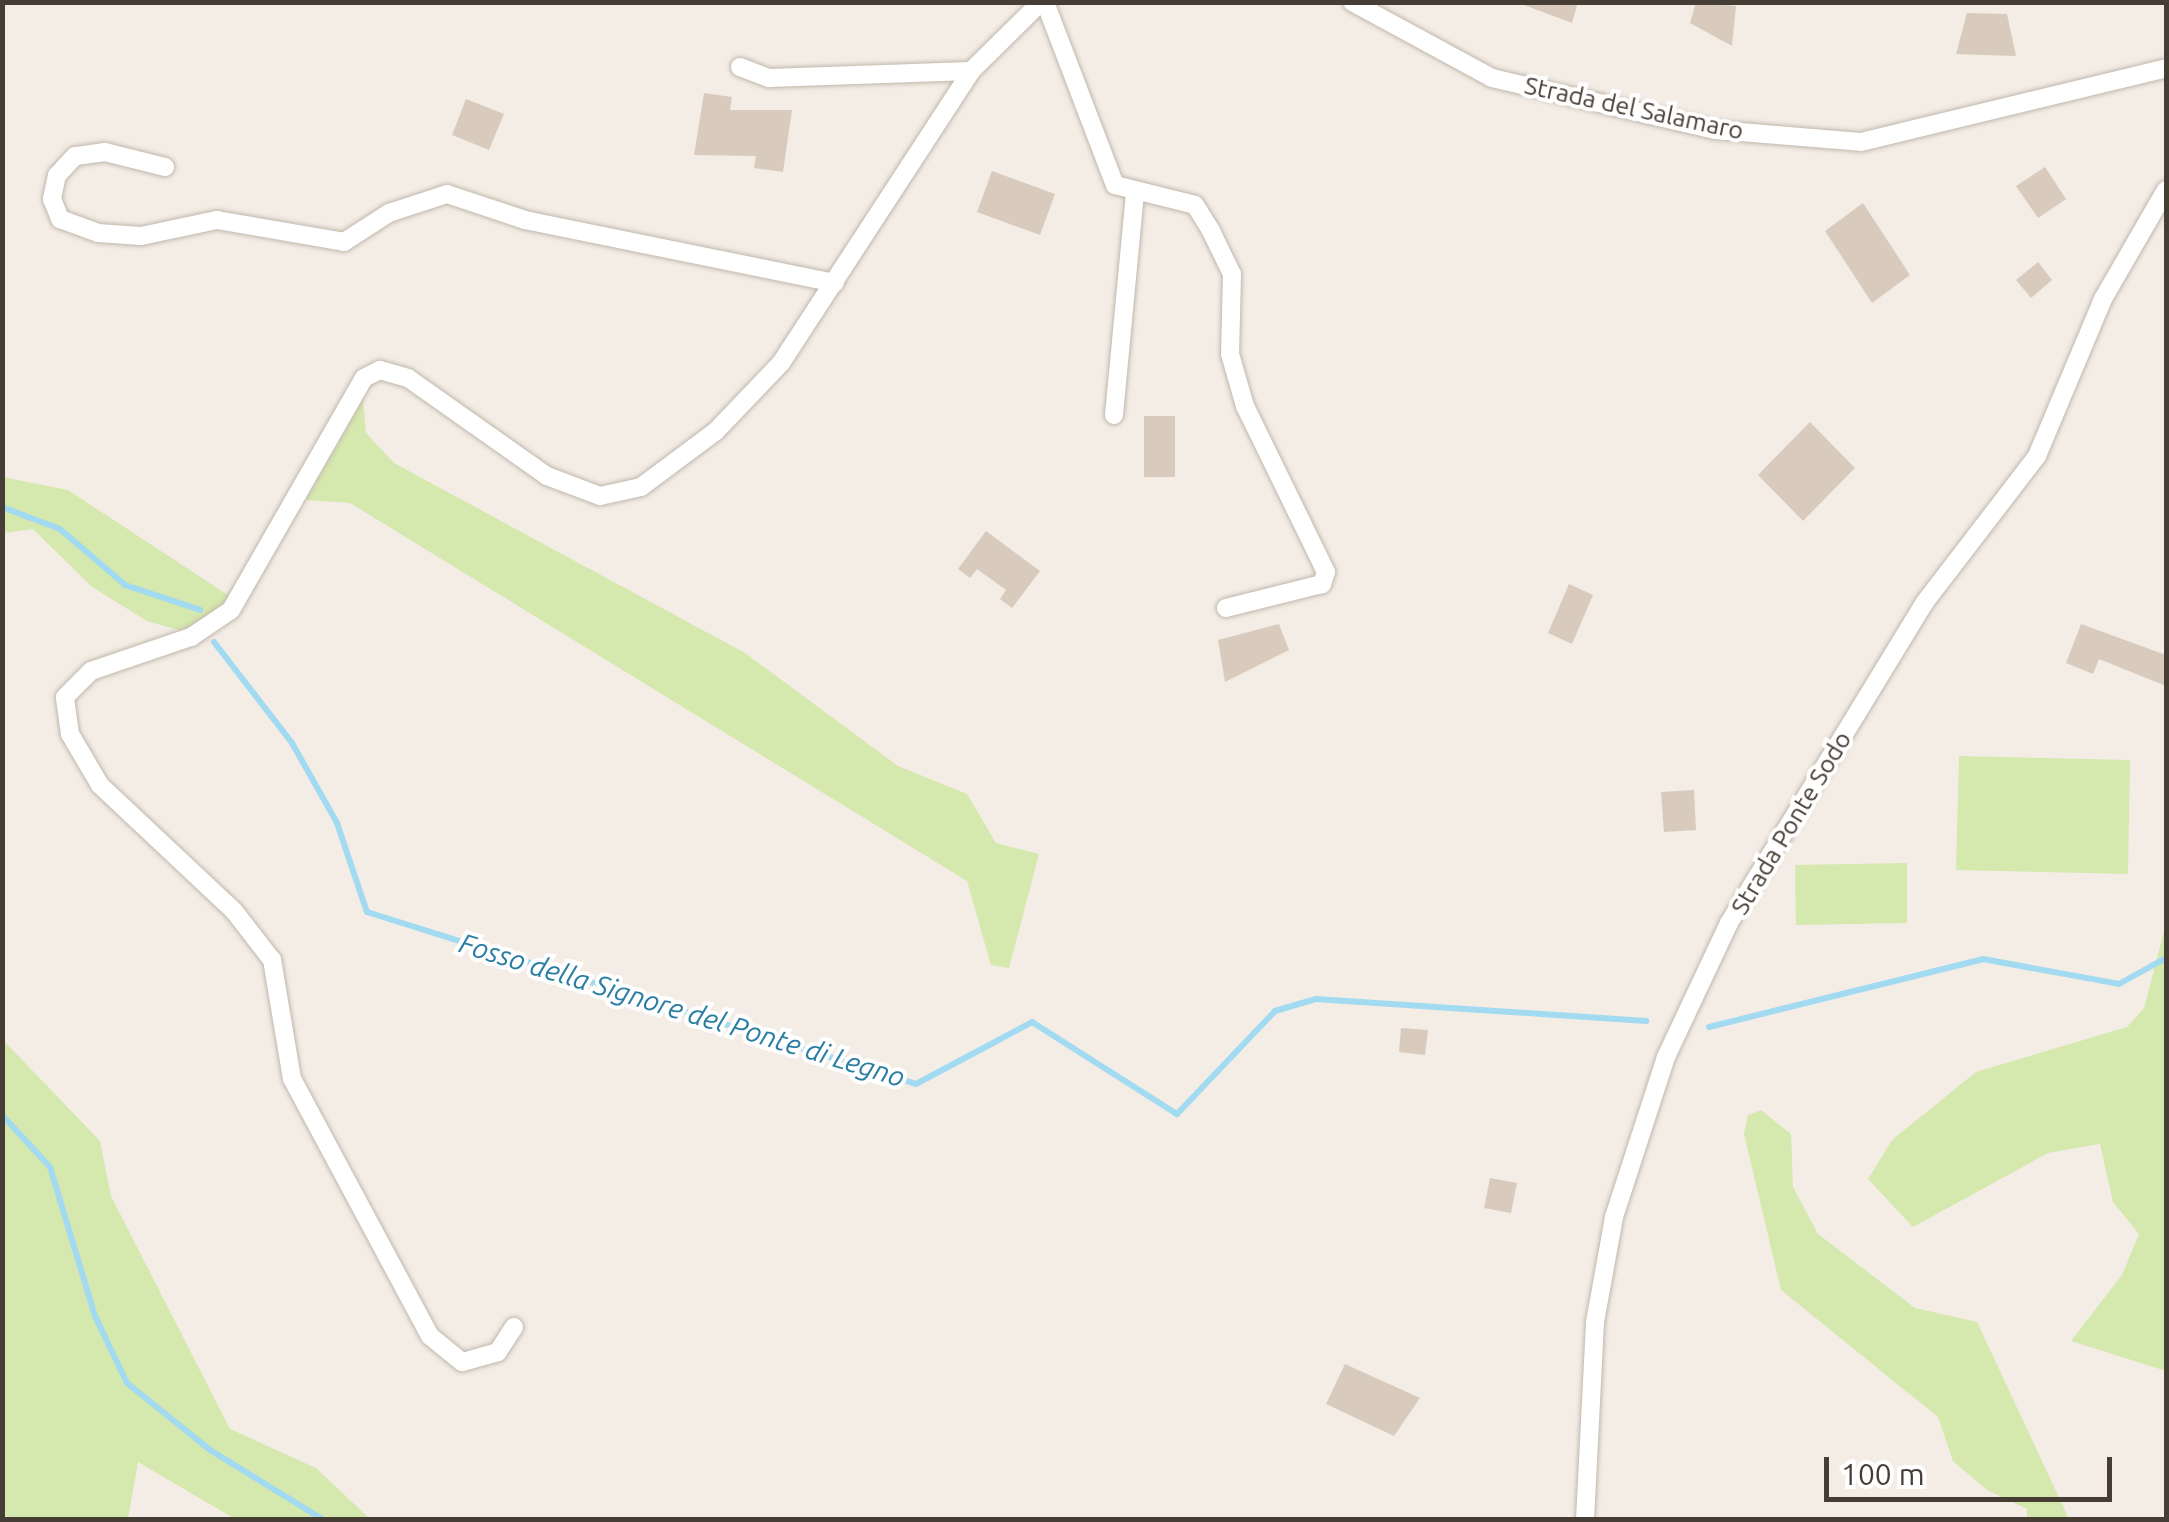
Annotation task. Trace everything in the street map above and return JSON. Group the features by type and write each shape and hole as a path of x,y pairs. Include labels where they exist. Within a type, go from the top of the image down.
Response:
{"street":[{"path":"514,1327 498,1352 462,1362 430,1336 292,1080 272,960 234,912 100,785 70,734 65,698 91,671 191,637 231,610 364,378 380,370 408,378 547,476 600,496 641,487 716,431 781,362 971,71 1043,2 1115,185 1196,205 1211,231 1232,274 1230,354 1245,406 1326,572 1322,584 1226,608"},
{"name":"Strada del Salamaro","path":"1352,2 1492,78 1716,130 1861,142 2166,68"},
{"path":"740,67 769,78 971,71"},
{"path":"165,167 105,152 75,156 56,175 52,199 60,219 98,233 140,236 217,220 344,242 389,213 447,194 524,220 835,283"},
{"name":"Strada Ponte Sodo","path":"1585,1520 1595,1322 1614,1217 1666,1057 1729,923 1925,602 2038,456 2103,299 2166,190"},
{"path":"1114,416 1135,193"}],"green space":[{"path":"363,400 366,433 394,463 745,653 898,766 967,794 996,843 1039,854 1009,968 991,965 967,881 350,503 306,500"},
{"path":"2,477 68,490 234,599 189,633 147,621 92,587 33,529 3,533"},
{"path":"1959,756 2130,760 2128,874 1956,870"},
{"path":"1907,863 1907,923 1796,925 1795,865"},
{"path":"2166,924 2166,1371 2071,1341 2122,1275 2139,1234 2113,1202 2100,1144 2048,1153 1913,1227 1868,1179 1892,1140 1976,1072 2127,1027 2144,1008"},
{"path":"3,1040 100,1141 111,1196 230,1429 316,1468 370,1519 235,1519 138,1462 128,1519 3,1519"},
{"path":"1761,1110 1791,1134 1793,1187 1818,1234 1915,1308 1977,1322 2069,1519 2027,1519 2027,1509 1987,1490 1953,1461 1938,1417 1781,1290 1744,1134 1748,1115"}],"building":[{"path":"1516,2 1578,2 1572,23"},
{"path":"1696,2 1736,6 1732,46 1690,23"},
{"path":"1967,13 2007,14 2016,56 1956,54"},
{"path":"704,93 732,97 730,110 792,110 783,172 754,168 756,156 694,155"},
{"path":"466,99 504,114 489,150 452,135"},
{"path":"2045,167 2066,199 2038,218 2016,186"},
{"path":"992,171 1055,194 1040,235 977,212"},
{"path":"1863,203 1910,275 1872,303 1825,231"},
{"path":"2038,262 2052,280 2031,298 2016,280"},
{"path":"1144,416 1175,416 1175,477 1144,477"},
{"path":"1810,422 1855,468 1803,521 1758,475"},
{"path":"986,531 1040,571 1012,608 1000,599 1006,590 977,569 970,578 958,569"},
{"path":"1569,584 1593,595 1572,644 1548,633"},
{"path":"1279,624 1289,650 1225,682 1218,640"},
{"path":"2081,624 2166,655 2166,686 2099,659 2093,674 2066,663"},
{"path":"1694,790 1696,830 1664,832 1661,792"},
{"path":"1401,1028 1428,1030 1425,1055 1399,1052"},
{"path":"1490,1178 1517,1183 1511,1213 1484,1208"},
{"path":"1345,1364 1420,1398 1394,1436 1326,1404"}],"waterway":[{"name":"Fosso della Signore del Ponte di Legno","path":"2,507 60,529 125,585 200,610"},
{"name":"Fosso della Signore del Ponte di Legno","path":"214,642 292,743 337,823 367,912 916,1084 1032,1022 1177,1114 1275,1011 1316,999 1646,1021"},
{"path":"1709,1027 1983,959 2119,984 2166,958"},
{"path":"2,1115 50,1167 95,1316 127,1383 210,1450 324,1520"}]}
